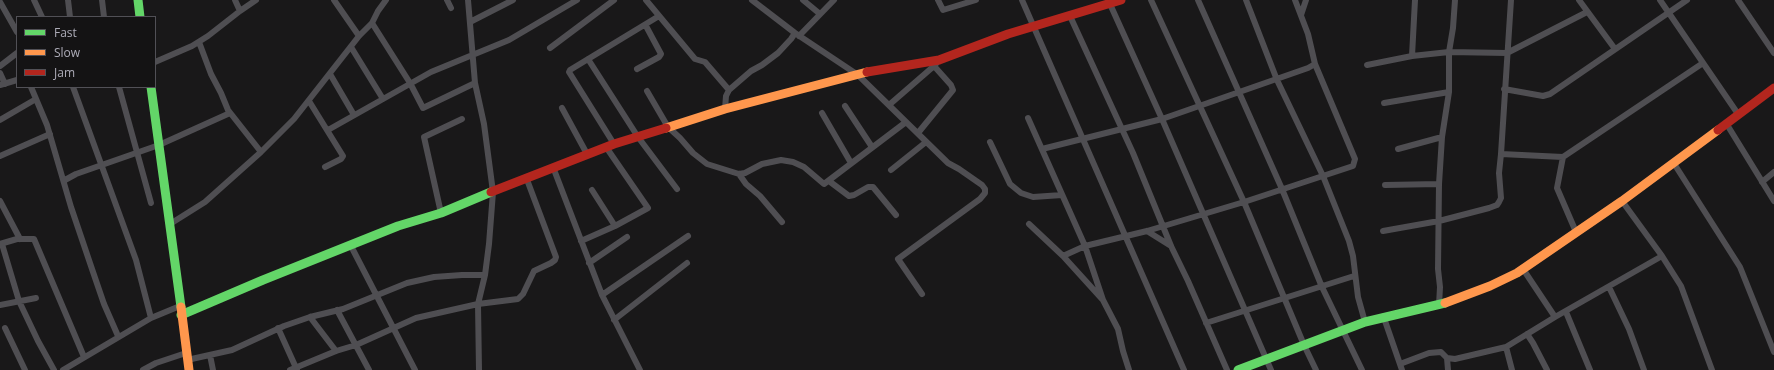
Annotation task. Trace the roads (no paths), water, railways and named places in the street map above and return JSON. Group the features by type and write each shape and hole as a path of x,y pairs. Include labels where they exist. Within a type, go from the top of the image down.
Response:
{"street":[{"path":"34,0 42,16"},
{"path":"68,0 70,16"},
{"path":"102,0 104,16"},
{"path":"138,0 140,16"},
{"path":"235,0 240,11"},
{"path":"156,62 199,42 256,0"},
{"path":"334,0 359,36"},
{"path":"170,224 205,202 261,152 294,119 350,47 372,23 378,10 386,0"},
{"path":"447,0 450,8"},
{"path":"468,0 475,83 484,124 492,192 485,275 478,304 479,370"},
{"path":"470,22 512,0"},
{"path":"328,130 431,72 510,40 577,0"},
{"path":"550,48 614,0"},
{"path":"646,0 695,59 705,62 729,90"},
{"path":"752,0 797,34 858,74 948,163 982,185 985,189 985,193 898,259 922,294"},
{"path":"803,0 820,14"},
{"path":"725,109 726,96 729,90 778,52 834,0"},
{"path":"938,0 943,10 976,0"},
{"path":"1022,0 1184,370"},
{"path":"63,370 118,336 151,318 208,305 234,291 351,246 398,226 441,213 526,177 587,154 725,109 877,69 936,63 1008,34 1121,0"},
{"path":"1151,0 1244,202 1284,299 1316,370"},
{"path":"1198,0 1282,189 1322,287 1362,370"},
{"path":"1246,0 1277,80 1323,176 1349,241 1353,256 1354,276 1370,321"},
{"path":"1063,256 1085,246 1147,231 1244,202 1353,166 1355,159 1314,64 1295,0"},
{"path":"1301,16 1306,0"},
{"path":"1412,56 1415,0"},
{"path":"1438,305 1440,287 1438,269 1439,184 1442,137 1449,92 1449,52 1453,28 1455,0"},
{"path":"1383,231 1439,221 1497,205 1500,198 1498,173 1501,154 1504,89 1511,0"},
{"path":"1579,0 1615,49"},
{"path":"1660,0 1738,114"},
{"path":"1504,89 1543,96 1550,94 1687,0"},
{"path":"1738,0 1774,53"},
{"path":"0,2 16,30"},
{"path":"1110,4 1162,119 1271,370"},
{"path":"1367,65 1412,56 1449,52 1507,53 1587,12"},
{"path":"581,241 616,226 648,208 610,146 569,72 588,59 646,26 659,16"},
{"path":"1070,16 1122,128 1171,246 1226,370"},
{"path":"372,23 410,83 423,108 475,83"},
{"path":"637,69 659,57 661,54 646,26"},
{"path":"199,42 211,74 230,113 261,152"},
{"path":"350,47 383,99"},
{"path":"0,66 16,54"},
{"path":"588,59 638,137 678,189"},
{"path":"1501,154 1562,158 1703,62"},
{"path":"889,105 936,63"},
{"path":"918,133 953,90 936,63"},
{"path":"1042,149 1162,119 1277,80 1308,68 1314,64"},
{"path":"0,73 2,84 16,80"},
{"path":"330,74 354,115"},
{"path":"31,88 50,134 65,180 71,207 104,304 118,336"},
{"path":"73,88 136,260 151,318"},
{"path":"119,88 151,203"},
{"path":"151,88 189,370"},
{"path":"1238,370 1370,321 1438,305 1490,286 1523,269 1622,201 1774,88"},
{"path":"646,91 668,127 693,153 708,164 740,174 762,164 781,160 793,162 804,167 824,184 906,122"},
{"path":"1384,103 1449,92"},
{"path":"0,120 36,99"},
{"path":"309,101 343,156 341,159 325,167"},
{"path":"845,106 872,147"},
{"path":"562,108 587,154"},
{"path":"65,180 101,164 159,144 230,113"},
{"path":"822,113 851,163"},
{"path":"1028,118 1085,246 1103,300 1118,328 1129,370"},
{"path":"441,213 424,137 462,119"},
{"path":"1726,123 1774,201"},
{"path":"0,156 50,134"},
{"path":"1398,149 1442,137"},
{"path":"891,170 926,142"},
{"path":"990,142 1010,184 1021,193 1033,197 1062,195"},
{"path":"1562,158 1557,188 1576,232"},
{"path":"1673,162 1740,267 1774,352"},
{"path":"553,167 602,295 640,370"},
{"path":"1762,182 1774,172"},
{"path":"740,174 746,184 760,196 782,222"},
{"path":"278,328 294,369 336,351 356,345 416,318 478,304 518,299 523,294 534,271 555,260 556,257 526,177"},
{"path":"829,181 850,196 873,187 896,215"},
{"path":"1385,185 1439,184"},
{"path":"592,190 616,226"},
{"path":"0,201 20,239"},
{"path":"1622,201 1662,256 1681,286 1712,370"},
{"path":"1029,224 1063,256 1103,300"},
{"path":"1147,231 1171,246"},
{"path":"602,295 688,236"},
{"path":"589,263 627,237"},
{"path":"54,370 18,300 1,244 20,239 34,239 84,357"},
{"path":"351,246 415,370"},
{"path":"1384,318 1401,367 1429,353 1441,352 1447,358 1455,360 1506,347 1555,317 1662,256"},
{"path":"614,320 687,263"},
{"path":"1523,269 1555,317"},
{"path":"143,370 156,363 187,356 210,355 232,350 278,328 337,310 407,283 434,277 462,274 485,275"},
{"path":"1206,323 1354,276"},
{"path":"1608,287 1629,329 1644,370"},
{"path":"0,306 18,300 36,298"},
{"path":"337,310 368,370"},
{"path":"1566,312 1590,370"},
{"path":"310,317 336,351"},
{"path":"5,328 25,370"},
{"path":"1526,334 1534,343 1547,370"},
{"path":"1506,347 1512,370"},
{"path":"210,355 213,370"},
{"path":"1447,358 1448,370"}]}
